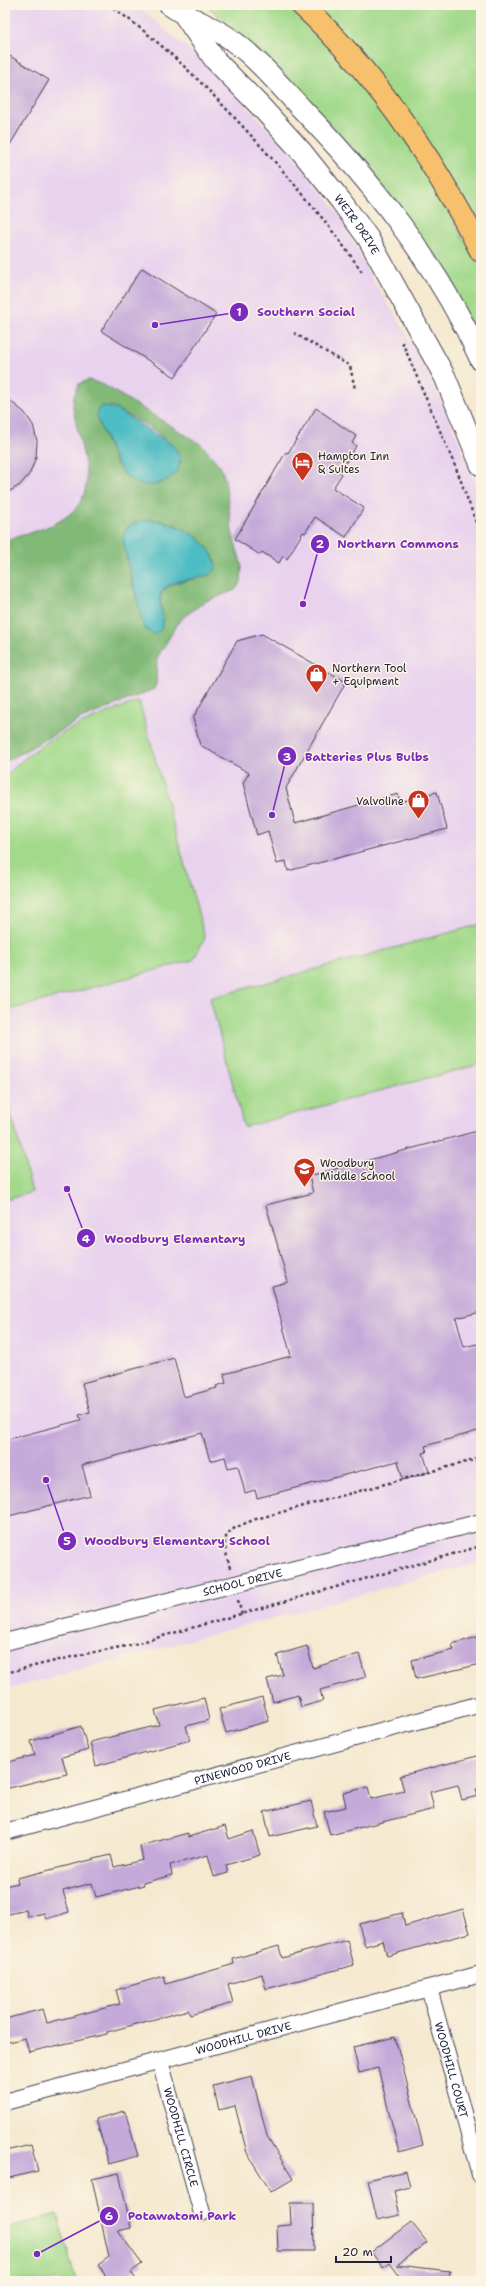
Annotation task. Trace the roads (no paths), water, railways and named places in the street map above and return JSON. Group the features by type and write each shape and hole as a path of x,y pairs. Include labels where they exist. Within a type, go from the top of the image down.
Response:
{"highway":[{"path":"302,5 358,64 411,131 456,202 481,251"}],"street":[{"name":"WEIR DRIVE","path":"178,11 233,40 283,89 363,176 397,217 452,301 481,360"},
{"name":"WEIR DRIVE","path":"178,11 215,60 262,107 301,151 368,238 445,377 481,465"},
{"name":"SCHOOL DRIVE","path":"5,1642 481,1522"},
{"name":"PINEWOOD DRIVE","path":"5,1832 481,1704"},
{"name":"WOODHILL DRIVE","path":"5,2102 481,1974"},
{"name":"WOODHILL COURT","path":"429,1988 480,2175"},
{"name":"WOODHILL CIRCLE","path":"160,2061 202,2213"}],"water":[{"path":"103,406 116,409 172,445 175,448 180,460 179,467 174,475 161,483 149,486 139,484 130,479 116,462 99,424 97,413 98,409"},
{"path":"148,520 169,523 180,527 201,540 214,559 216,569 211,574 180,581 169,585 164,589 160,600 163,625 160,630 154,634 145,629 142,620 123,540 123,535 127,528 135,523"}],"place":[{"name":"Southern Social","path":"155,325"},
{"name":"Hampton Inn & Suites","path":"302,482"},
{"name":"Northern Commons","path":"303,604"},
{"name":"Northern Tool + Equipment","path":"317,694"},
{"name":"Batteries Plus Bulbs","path":"272,815"},
{"name":"Valvoline","path":"419,820"},
{"name":"Woodbury Middle School","path":"305,1188"},
{"name":"Woodbury Elementary","path":"67,1189"},
{"name":"Woodbury Elementary School","path":"46,1480"},
{"name":"Potawatomi Park","path":"37,2254"}]}
